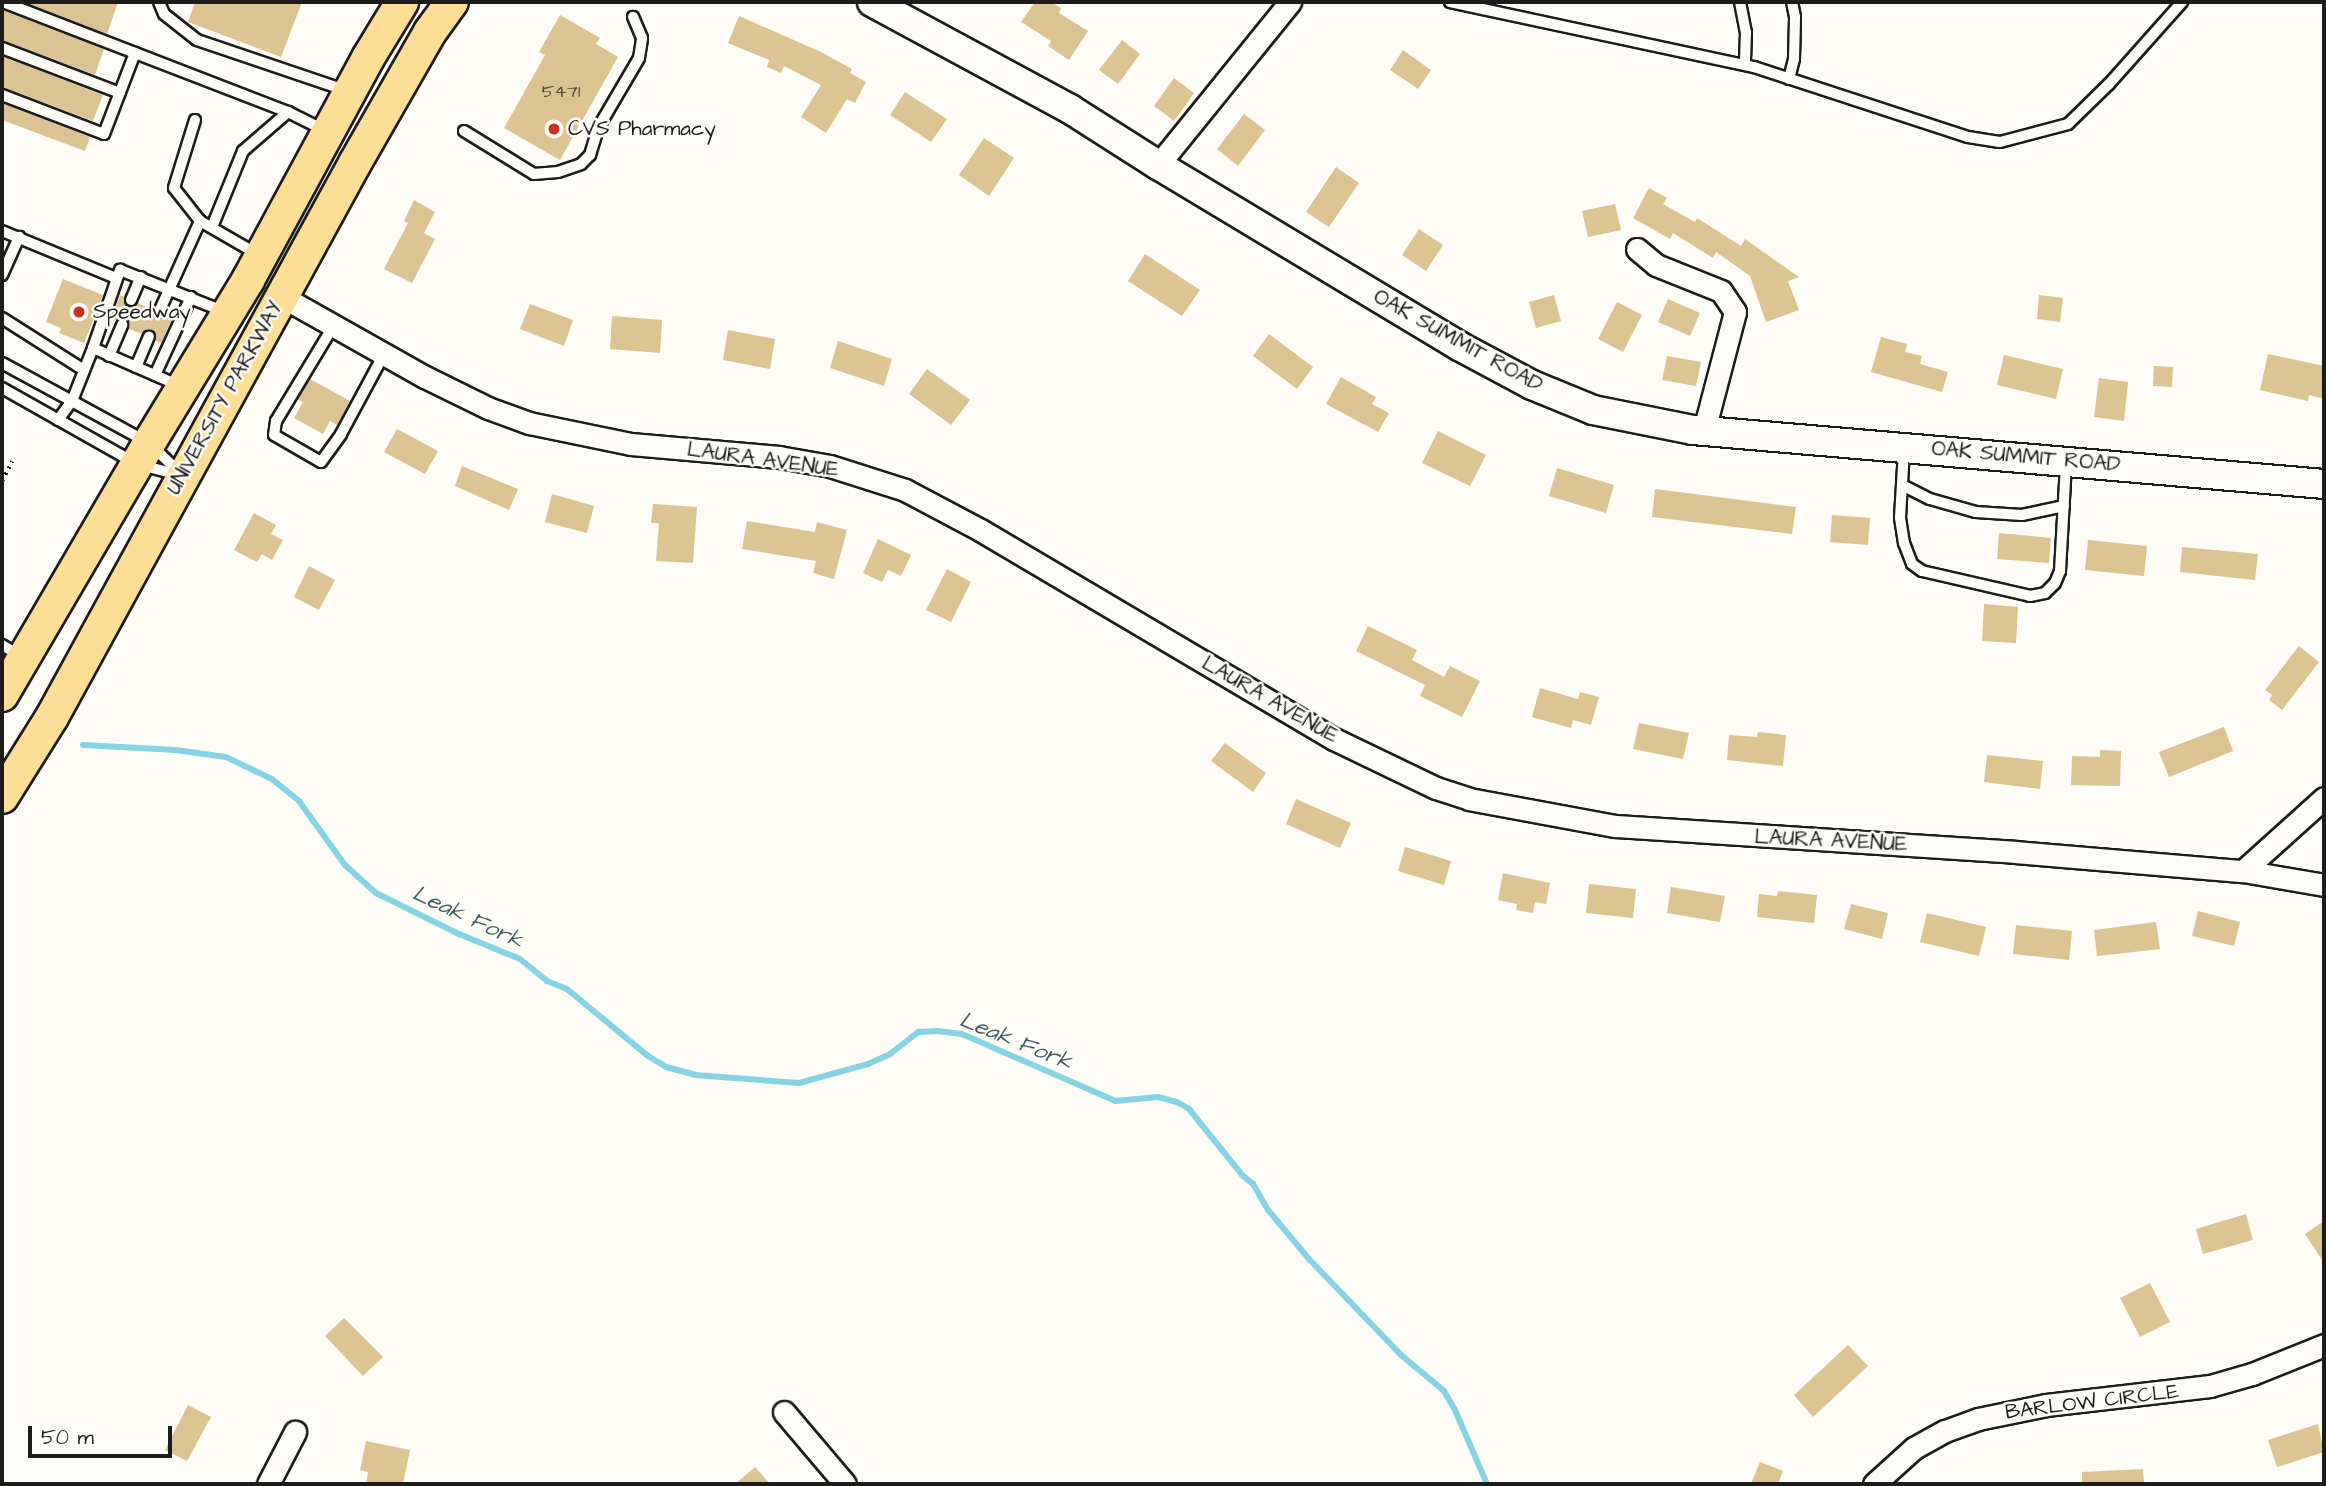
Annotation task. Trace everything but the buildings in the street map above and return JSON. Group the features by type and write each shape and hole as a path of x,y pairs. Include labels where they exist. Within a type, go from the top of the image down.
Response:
{"main road":[{"name":"UNIVERSITY PARKWAY","path":"2,695 13,652 143,453 169,381 226,313 261,256 402,2"},
{"name":"UNIVERSITY PARKWAY","path":"2,797 52,717 182,475 430,32 452,2"},
{"name":"OAK SUMMIT ROAD","path":"872,2 1070,109 1459,346 1532,385 1593,410 1644,422 1704,430 2324,484"}],"street":[{"path":"1158,165 1290,2"},
{"path":"1637,249 1656,265 1721,291 1735,312 1704,430"},
{"name":"LAURA AVENUE","path":"281,296 488,408 570,434 631,444 779,457 830,466 905,490 982,531 1334,739 1436,788 1469,799 1615,827 2015,852 2243,871 2324,885"},
{"path":"2243,871 2324,798"},
{"name":"BARLOW CIRCLE","path":"1874,1484 1914,1448 1945,1431 1978,1419 2046,1405 2210,1386 2252,1374 2324,1345"},
{"path":"784,1412 845,1484"},
{"path":"268,1484 295,1432"}],"lane":[{"path":"3,2 288,112 328,132"},
{"path":"159,2 164,14 197,40 350,92"},
{"path":"1450,2 1745,65 1968,137 2000,142 2068,124 2109,84 2182,2"},
{"path":"1740,2 1746,32 1745,65"},
{"path":"1789,79 1794,58 1795,17 1792,2"},
{"path":"464,131 534,174 558,172 581,164 590,155 598,128 639,58 642,38 633,17"},
{"path":"2,48 120,93"},
{"path":"2,95 104,134 135,53"},
{"path":"212,227 243,151 288,112"},
{"path":"195,120 174,188 200,221 261,256"},
{"path":"159,312 200,221"},
{"path":"2,231 116,278"},
{"path":"2,275 19,237"},
{"path":"58,420 72,401 120,270 226,313"},
{"path":"131,300 141,277"},
{"path":"93,348 169,381 191,297"},
{"path":"2,318 84,370"},
{"path":"110,356 122,326"},
{"path":"334,326 275,422 274,435 321,462 341,434 384,354"},
{"path":"136,368 149,337"},
{"path":"2,363 72,401 143,453 182,475"},
{"path":"2,388 58,420 143,453 182,475"},
{"path":"1904,446 1900,518 1904,543 1912,564 1922,572 2030,596 2045,593 2055,583 2063,552 2066,461"},
{"path":"1902,485 1930,499 1976,512 2022,515 2064,506"}],"path":[{"path":"2,481 12,461"}],"waterway":[{"name":"Leak Fork","path":"83,745 176,750 226,757 272,779 299,801 345,865 376,893 459,934 520,959 547,981 567,989 648,1056 666,1067 695,1075 799,1083 868,1064 890,1054 918,1032 938,1031 962,1034 1115,1101 1158,1097 1177,1102 1189,1109 1242,1175 1253,1184 1268,1210 1309,1259 1401,1355 1444,1391 1487,1484"}],"place":[{"name":"CVS Pharmacy","path":"554,129"},
{"name":"Speedway","path":"79,312"}]}
